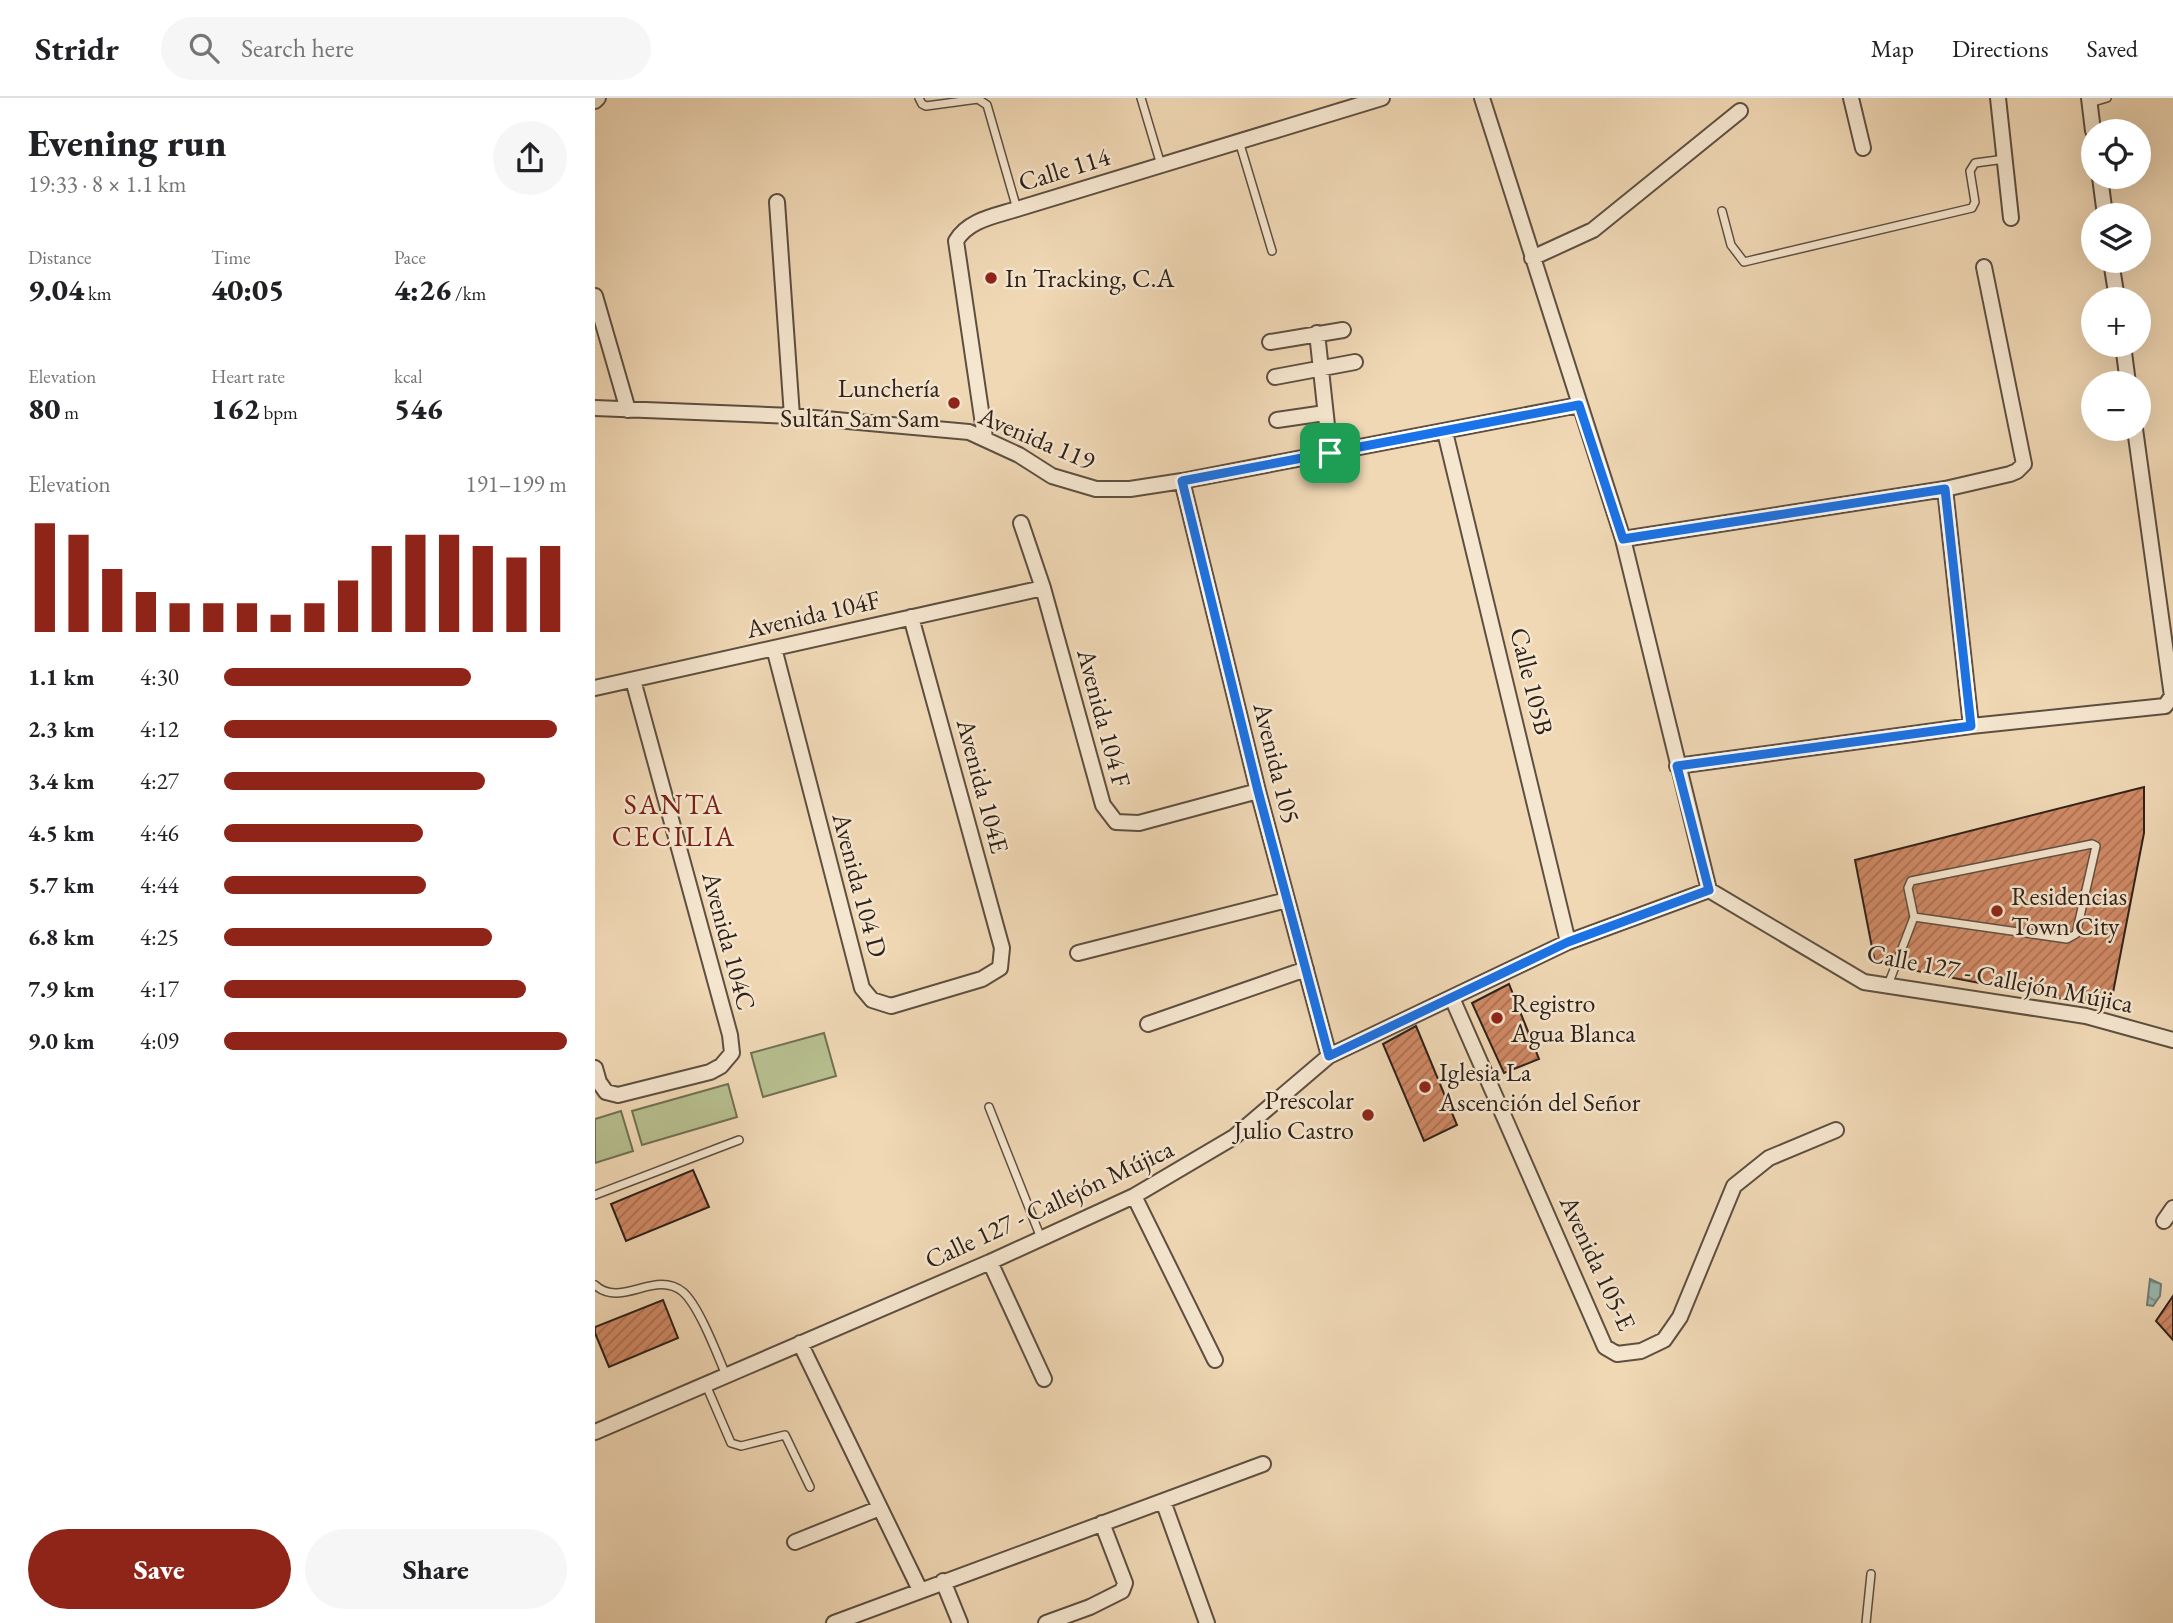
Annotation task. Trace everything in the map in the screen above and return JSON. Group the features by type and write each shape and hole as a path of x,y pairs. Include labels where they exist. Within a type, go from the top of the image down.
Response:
{"street":[{"name":"Calle 114","path":"985,438 956,241 962,231 972,224 1017,209 1239,141 1352,102 1382,98"},
{"path":"1482,98 1623,539 1709,890"},
{"path":"1851,98 1863,148"},
{"path":"1998,98 2011,218"},
{"path":"2089,101 2091,119"},
{"path":"1532,258 1593,230 1740,111"},
{"path":"777,202 792,416"},
{"path":"1623,539 1945,489 2017,471 2024,464 1984,267"},
{"path":"595,296 628,410"},
{"path":"1270,342 1343,330"},
{"path":"1317,333 1330,453"},
{"path":"1275,377 1355,362"},
{"name":"Avenida 119","path":"595,408 792,416 969,432 1019,455 1052,476 1096,489 1129,489 1579,405"},
{"path":"1277,420 1325,413"},
{"name":"Calle 105B","path":"1445,432 1568,942"},
{"path":"1677,766 1971,726 2165,706 2172,696 2137,441"},
{"name":"Avenida 105","path":"1182,481 1258,791 1329,1056"},
{"path":"1945,489 1971,726"},
{"name":"Avenida 104 F","path":"1021,523 1043,589 1103,805 1116,822 1139,823 1258,791"},
{"name":"Avenida 104F","path":"595,688 1043,589"},
{"name":"Avenida 104E","path":"911,617 1002,948 1000,968"},
{"name":"Avenida 104 D","path":"773,648 862,988 872,1000 891,1006 982,979 1000,968"},
{"name":"Avenida 104C","path":"595,1068 599,1082 606,1092 618,1095 710,1072 721,1066 732,1053 730,1035 633,680"},
{"name":"Calle 127 - Callejón Mújica","path":"595,1432 990,1262 1134,1196 1234,1137 1329,1056 1568,942 1709,890 1864,982 2086,1016 2168,1038"},
{"path":"1078,954 1287,900"},
{"path":"1148,1024 1306,969"},
{"name":"Avenida 105-E","path":"1452,998 1605,1347 1617,1354 1641,1351 1664,1340 1680,1317 1734,1186 1769,1158 1836,1130"},
{"path":"1134,1196 1215,1360"},
{"path":"2164,1221 2173,1208"},
{"path":"990,1262 1044,1379"},
{"path":"800,1343 921,1590"},
{"path":"840,1622 943,1581 1263,1464"},
{"path":"1163,1501 1207,1623"},
{"path":"795,1542 880,1508"},
{"path":"1046,1623 1090,1607 1122,1591 1125,1583 1103,1523"},
{"path":"943,1581 960,1623"}],"lane":[{"path":"919,98 926,106 978,99 987,105 1017,209"},
{"path":"1141,98 1161,165"},
{"path":"2089,101 2107,98"},
{"path":"1239,141 1272,251"},
{"path":"1723,211 1731,245 1744,262 1972,208 1975,202 1970,171 1972,166 1975,163 2005,159"},
{"path":"1888,986 1914,917 1908,888 1911,881 2092,844 2096,846 2073,938 1914,917"},
{"path":"989,1107 1041,1239"},
{"path":"595,1195 739,1140"},
{"path":"595,1284 604,1292 614,1294 656,1284 671,1285 684,1293 695,1307 727,1376"},
{"path":"706,1384 731,1443 741,1446 785,1435 810,1487"},
{"path":"1866,1623 1871,1574"}],"green space":[{"path":"824,1033 836,1076 763,1097 751,1053"},
{"path":"728,1084 737,1117 642,1145 632,1111"},
{"path":"621,1111 633,1151 595,1163 595,1119"}],"water":[{"path":"2150,1279 2161,1284 2160,1296 2153,1306 2147,1305"}],"building":[{"name":"Residencias Town City","path":"2144,787 2144,833 2110,1008 1875,963 1855,860"},
{"path":"1509,984 1539,1059 1504,1073 1472,1003"},
{"path":"1416,1026 1457,1125 1424,1141 1383,1044"},
{"path":"693,1170 709,1207 626,1241 611,1204"},
{"path":"2173,1296 2173,1340 2156,1321"},
{"path":"663,1300 678,1338 609,1367 595,1327"}],"place":[{"name":"In Tracking, C.A","path":"991,278"},
{"name":"Lunchería Sultán Sam Sam","path":"954,403"},
{"name":"Residencias Town City","path":"1997,911"},
{"name":"Registro Agua Blanca","path":"1497,1018"},
{"name":"Iglesia La Ascención del Señor","path":"1425,1087"},
{"name":"Prescolar Julio Castro","path":"1368,1115"}],"district":[{"name":"SANTA CECILIA","path":"674,820"}],"route":[{"path":"1579,405 1623,539 1945,489 1971,726 1677,766 1709,890 1568,942 1329,1056 1258,791 1182,481 1330,453 1579,405"}]}
